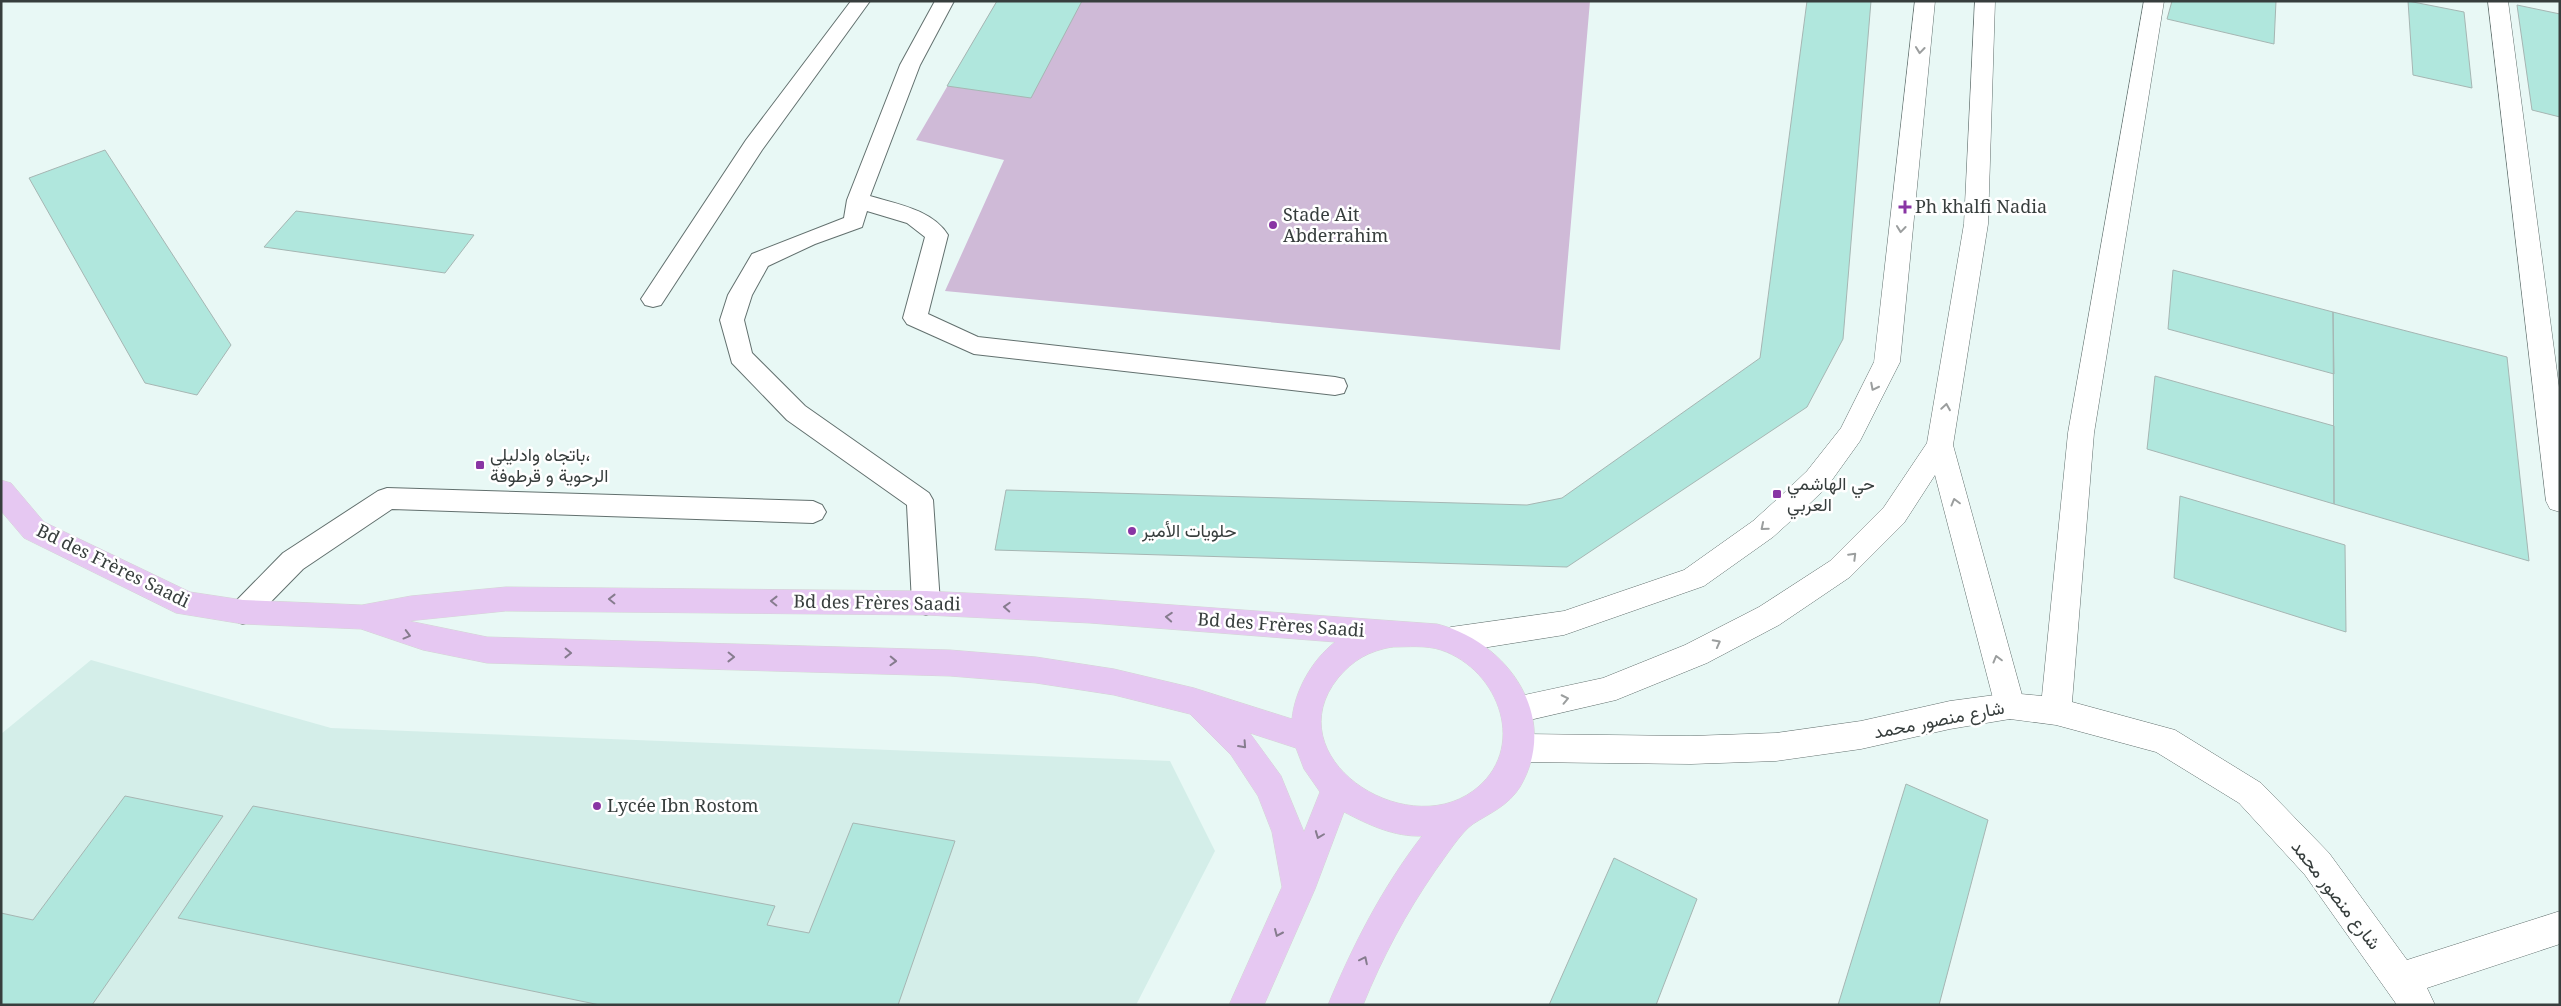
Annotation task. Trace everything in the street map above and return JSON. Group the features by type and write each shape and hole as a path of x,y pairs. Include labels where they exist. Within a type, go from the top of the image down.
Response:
{"main road":[{"name":"Bd des Frères Saadi","path":"1,490 34,530 186,604 243,612 362,618 420,607 506,598 926,603 1090,611 1392,634"},
{"name":"Bd des Frères Saadi","path":"362,618 400,633 442,643 487,650 950,663 1036,670 1085,677 1194,701 1309,738"},
{"path":"1345,1005 1376,934 1400,893 1430,849 1459,816 1487,800 1508,777 1519,748 1517,709 1504,681 1480,656 1451,640 1422,634 1392,634 1360,642 1334,661 1315,686 1308,716 1309,738 1314,756 1323,773 1337,789 1363,808 1394,820 1427,822 1459,816"},
{"path":"1194,701 1222,723 1247,749 1268,780 1283,813 1294,849 1298,889"},
{"path":"1246,1005 1298,889 1337,789"}],"street":[{"path":"1451,640 1564,623 1694,578 1763,529 1795,500 1817,479 1851,434 1888,362 1925,1"},
{"path":"1517,709 1605,691 1696,654 1769,616 1840,569 1894,515 1940,445 1976,224 1985,1"},
{"path":"2056,711 2081,433 2154,1"},
{"path":"2496,2 2560,501"},
{"path":"1940,445 2010,706"},
{"name":"شارع منصور محمد","path":"1519,748 1691,750 1776,747 1862,735 1950,714 2010,706 2056,711 2164,740 2250,793 2318,864 2409,992"},
{"path":"2409,992 2560,927"}],"lane":[{"path":"653,299 754,145 861,1"},
{"path":"926,603 920,500 796,413 741,357 732,320 740,295 760,260 807,239 854,222 858,200 910,65 944,1"},
{"path":"858,200 915,218 937,235 915,318 974,345 1335,386"},
{"path":"243,612 293,561 387,498 813,512"}],"shaded area":[{"name":"Stade Ait Abderrahim","path":"997,1 1590,1 1560,350 945,291 1004,160 916,140"},
{"name":"Lycée Ibn Rostom","path":"91,660 331,728 1170,761 1215,851 1136,1005 1,1005 1,734"}],"building":[{"path":"997,1 1082,1 1031,98 947,86"},
{"path":"1807,1 1871,1 1843,339 1807,407 1567,567 995,550 1006,490 1527,505 1562,498 1760,358"},
{"path":"2172,1 2276,1 2274,44 2167,19"},
{"path":"2408,1 2464,12 2472,88 2413,75"},
{"path":"2517,5 2560,14 2560,117 2532,110"},
{"path":"105,150 231,345 197,395 145,383 29,178"},
{"path":"296,211 474,235 445,273 264,247"},
{"path":"2173,270 2333,312 2334,374 2168,329"},
{"path":"2333,312 2507,357 2529,561 2334,504"},
{"path":"2155,376 2334,426 2334,504 2147,449"},
{"path":"2180,496 2345,545 2346,632 2174,578"},
{"path":"1906,784 1988,820 1939,1005 1838,1005"},
{"path":"125,796 223,816 92,1005 1,1005 1,913 33,920"},
{"path":"253,806 775,906 767,925 809,933 853,823 955,841 898,1005 600,1005 178,918"},
{"path":"1614,858 1697,899 1656,1005 1549,1005"}],"place":[{"name":"Ph khalfi Nadia","path":"1905,207"},
{"name":"Stade Ait Abderrahim","path":"1273,225"},
{"name":"باتجاه وادليلي، الرحوية و قرطوفة","path":"480,465"},
{"name":"حي الهاشمي العربي","path":"1777,494"},
{"name":"حلويات الأمير","path":"1132,531"},
{"name":"Lycée Ibn Rostom","path":"597,806"}]}
